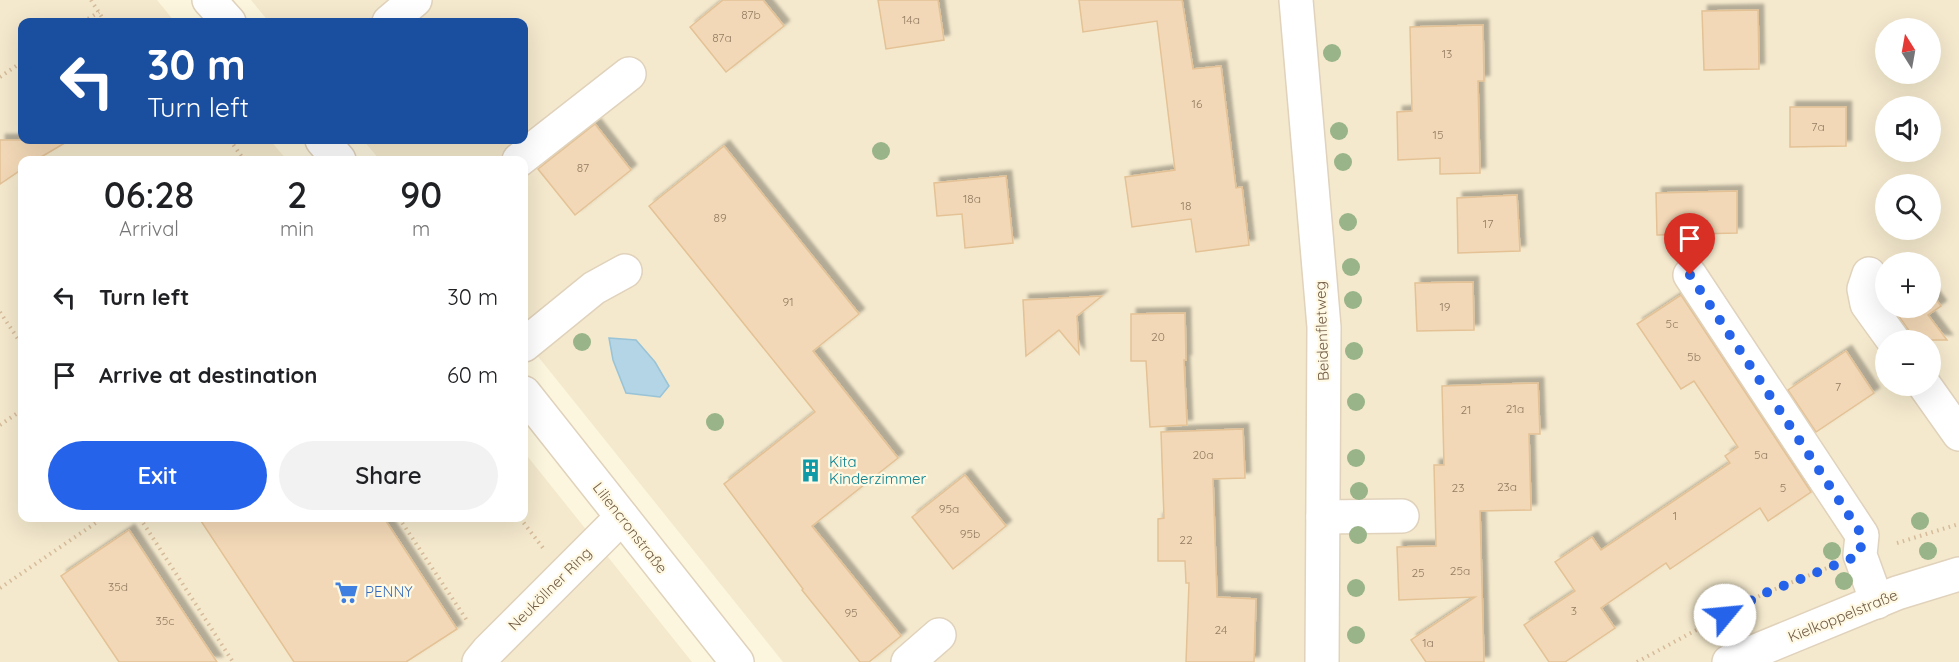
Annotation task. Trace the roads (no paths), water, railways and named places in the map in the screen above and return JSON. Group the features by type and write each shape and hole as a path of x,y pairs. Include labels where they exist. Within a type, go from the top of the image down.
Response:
{"street":[{"path":"209,0 225,18"},
{"path":"394,18 415,0"},
{"name":"Beidenfletweg","path":"1296,0 1324,327 1322,662"},
{"path":"524,156 629,74"},
{"path":"325,144 336,156"},
{"path":"528,342 594,288 625,270"},
{"path":"1869,274 1864,289 1867,304 1886,330"},
{"path":"1690,275 1862,535 1860,555 1877,602"},
{"path":"1932,396 1959,434"},
{"name":"Liliencronstraße","path":"528,398 737,662"},
{"path":"1323,517 1402,516"},
{"name":"Neuköllner Ring","path":"479,662 622,517"},
{"name":"Kielkoppelstraße","path":"1729,662 1877,602 1959,574"},
{"path":"908,662 939,635"}],"water":[{"path":"609,338 636,340 655,362 669,386 660,397 626,393 613,360"}],"place":[{"name":"Kita Kinderzimmer","path":"811,471"},
{"name":"PENNY","path":"347,592"}]}
